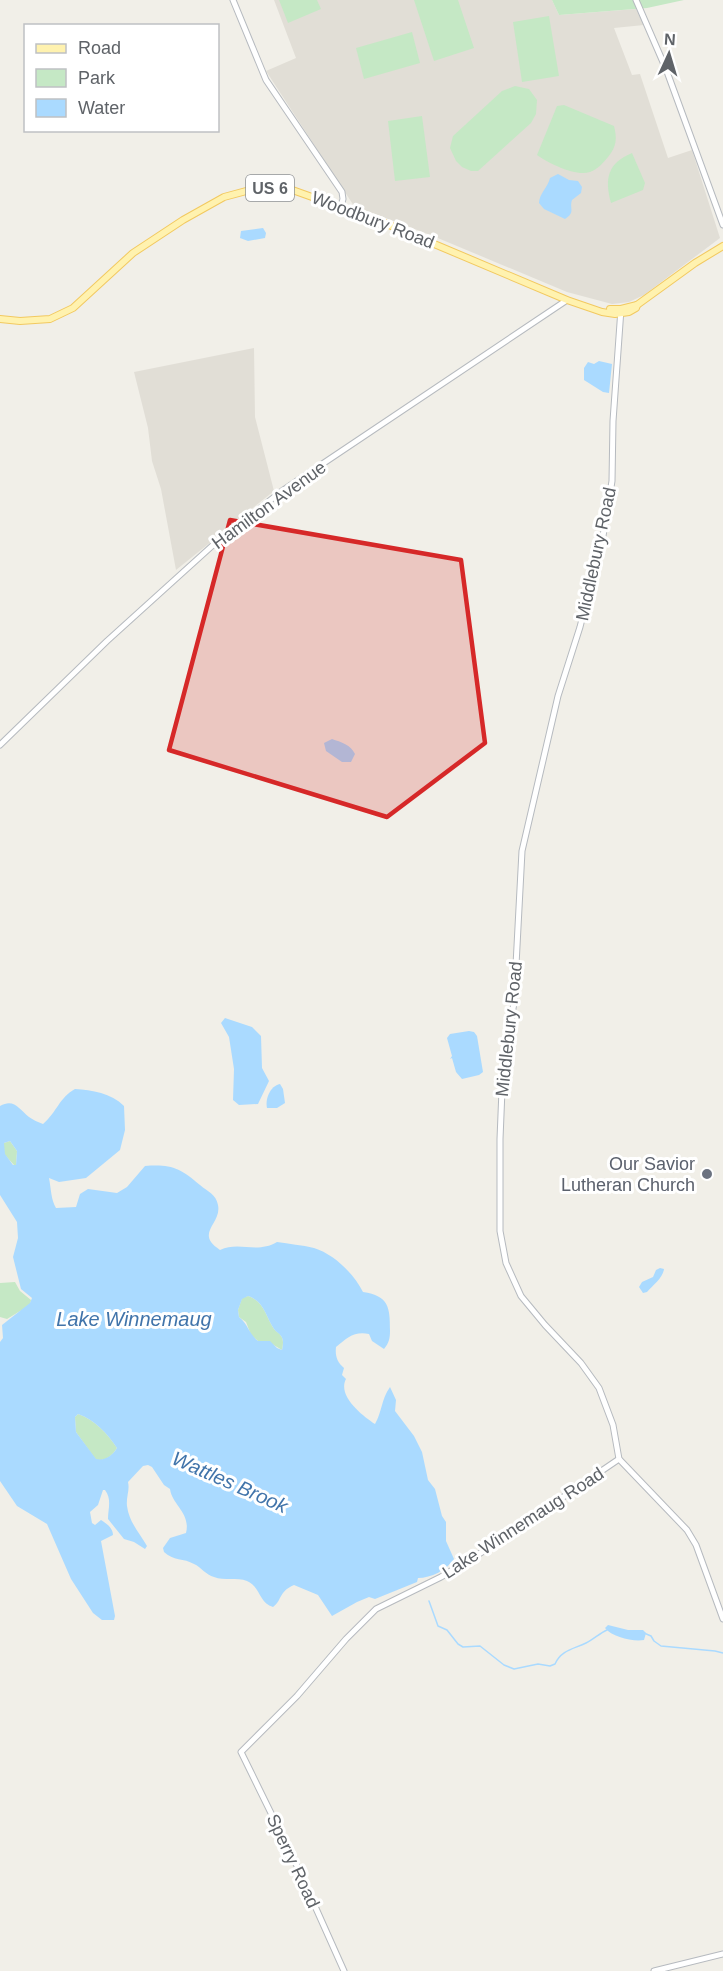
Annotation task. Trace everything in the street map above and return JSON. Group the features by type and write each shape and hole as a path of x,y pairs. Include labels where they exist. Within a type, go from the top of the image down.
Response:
{"main road":[{"name":"Woodbury Road","path":"0,319 20,321 50,319 73,308 133,253 183,220 224,197 257,188 284,187 341,206 567,300 596,308 621,311 638,305 695,263 723,246"}],"street":[{"path":"233,0 266,80 342,192 341,206"},
{"path":"636,0 666,69 723,225"},
{"name":"Hamilton Avenue","path":"0,745 107,641 221,539 282,491 567,300"},
{"name":"Middlebury Road","path":"619,1459 613,1425 599,1388 581,1363 529,1306 514,1281 506,1263 500,1231 499,1199 503,1065 514,1003 522,851 558,696 580,627 603,536 612,481 613,421 621,311"},
{"path":"619,1459 687,1530 696,1545 723,1619"},
{"name":"Lake Winnemaug Road","path":"241,1752 297,1696 346,1639 376,1609 441,1577 487,1550 619,1459"},
{"name":"Sperry Road","path":"241,1752 344,1971"},
{"path":"654,1971 723,1954"}],"highlighted area":[{"path":"230,520 461,560 485,743 387,817 169,750"}],"shaded area":[{"path":"274,0 552,0 559,15 636,9 644,25 614,28 632,75 640,74 668,158 692,150 720,238 644,295 629,302 612,304 567,292 354,206 266,71 296,58"},
{"path":"254,348 255,417 274,491 176,570 161,489 152,461 148,428 134,372"}],"green space":[{"path":"279,0 317,0 321,9 288,23"},
{"path":"414,0 458,0 474,48 434,61"},
{"path":"552,0 684,0 647,8 559,15"},
{"path":"549,16 559,76 522,82 513,22"},
{"path":"412,32 420,63 364,79 356,48"},
{"path":"515,86 529,89 537,100 536,114 531,123 478,171 462,167 456,161 450,148 453,136 502,91"},
{"path":"564,105 614,126 615,146 602,164 590,172 570,171 537,155 557,106"},
{"path":"422,116 430,177 395,181 388,121"},
{"path":"632,153 645,183 643,190 611,203 608,186 610,172 618,162"},
{"path":"10,1141 17,1151 16,1165 4,1154 4,1143"},
{"path":"15,1282 20,1291 31,1300 30,1305 7,1319 0,1317 0,1283"},
{"path":"248,1296 261,1305 274,1329 280,1335 283,1341 282,1350 272,1344 258,1341 251,1335 246,1322 239,1317 238,1310 242,1298"},
{"path":"78,1414 95,1423 109,1437 117,1448 111,1456 103,1460 96,1460 76,1432 75,1417"}],"water":[{"path":"558,174 569,180 578,181 582,187 581,193 572,200 571,212 565,219 544,209 539,203 550,178"},
{"path":"263,228 266,233 265,238 248,241 240,238 241,231"},
{"path":"599,361 612,364 609,393 603,392 584,380 584,368 588,362 594,364"},
{"path":"332,739 351,748 355,754 351,762 342,762 326,751 324,743"},
{"path":"225,1018 252,1027 261,1036 262,1068 269,1081 258,1104 239,1105 233,1100 234,1069 229,1037 221,1023"},
{"path":"474,1032 477,1036 483,1072 462,1079 456,1072 452,1058 450,1059 452,1056 447,1038 450,1034"},
{"path":"280,1084 285,1103 277,1108 267,1108 269,1093 273,1087"},
{"name":"Lake Winnemaug","path":"75,1089 95,1091 119,1102 124,1106 125,1130 120,1150 86,1178 59,1182 49,1178 56,1208 76,1207 80,1194 88,1189 117,1193 127,1187 145,1166 175,1168 193,1179 215,1198 218,1212 209,1238 220,1250 234,1247 262,1247 277,1242 314,1248 329,1255 343,1266 363,1292 378,1296 383,1300 388,1309 390,1323 389,1338 384,1349 372,1341 369,1334 355,1334 336,1347 336,1356 344,1368 342,1375 346,1379 344,1385 348,1399 358,1411 375,1424 390,1387 396,1400 395,1411 414,1436 422,1452 428,1480 435,1489 442,1516 446,1522 446,1541 454,1559 447,1567 375,1599 369,1597 357,1602 332,1616 318,1595 294,1585 283,1593 273,1607 265,1602 251,1583 208,1575 194,1564 171,1557 164,1552 163,1548 170,1538 186,1533 186,1520 171,1495 170,1489 148,1465 143,1466 128,1482 127,1503 132,1522 147,1546 145,1549 124,1539 108,1519 109,1500 105,1490 103,1490 98,1505 90,1512 92,1523 95,1525 101,1520 113,1532 113,1535 101,1541 114,1620 102,1620 93,1613 71,1579 47,1524 17,1506 0,1481 2,1325 30,1303 32,1298 21,1289 13,1257 18,1238 17,1222 0,1195 0,1106 13,1104 43,1124","holes":["10,1141 17,1151 16,1165 13,1165 5,1154 4,1143","248,1296 261,1305 274,1329 282,1338 282,1350 270,1341 258,1341 252,1335 239,1317 238,1310 242,1299","78,1414 100,1428 117,1448 113,1453 105,1459 96,1459 76,1432 75,1417"]},
{"path":"664,1269 660,1278 647,1292 643,1293 639,1287 642,1282 653,1277 656,1270"},
{"path":"608,1625 628,1630 643,1630 646,1633 644,1640 618,1636 605,1628"}],"waterway":[{"name":"Wattles Brook","path":"429,1601 438,1626 447,1630 458,1644 463,1647 480,1646 504,1665 514,1669 538,1664 550,1666 555,1664 568,1650 586,1643 607,1630"},
{"name":"Wattles Brook","path":"644,1633 651,1636 661,1646 723,1653"}],"place":[{"name":"Our Savior Lutheran Church","path":"707,1174"}]}
